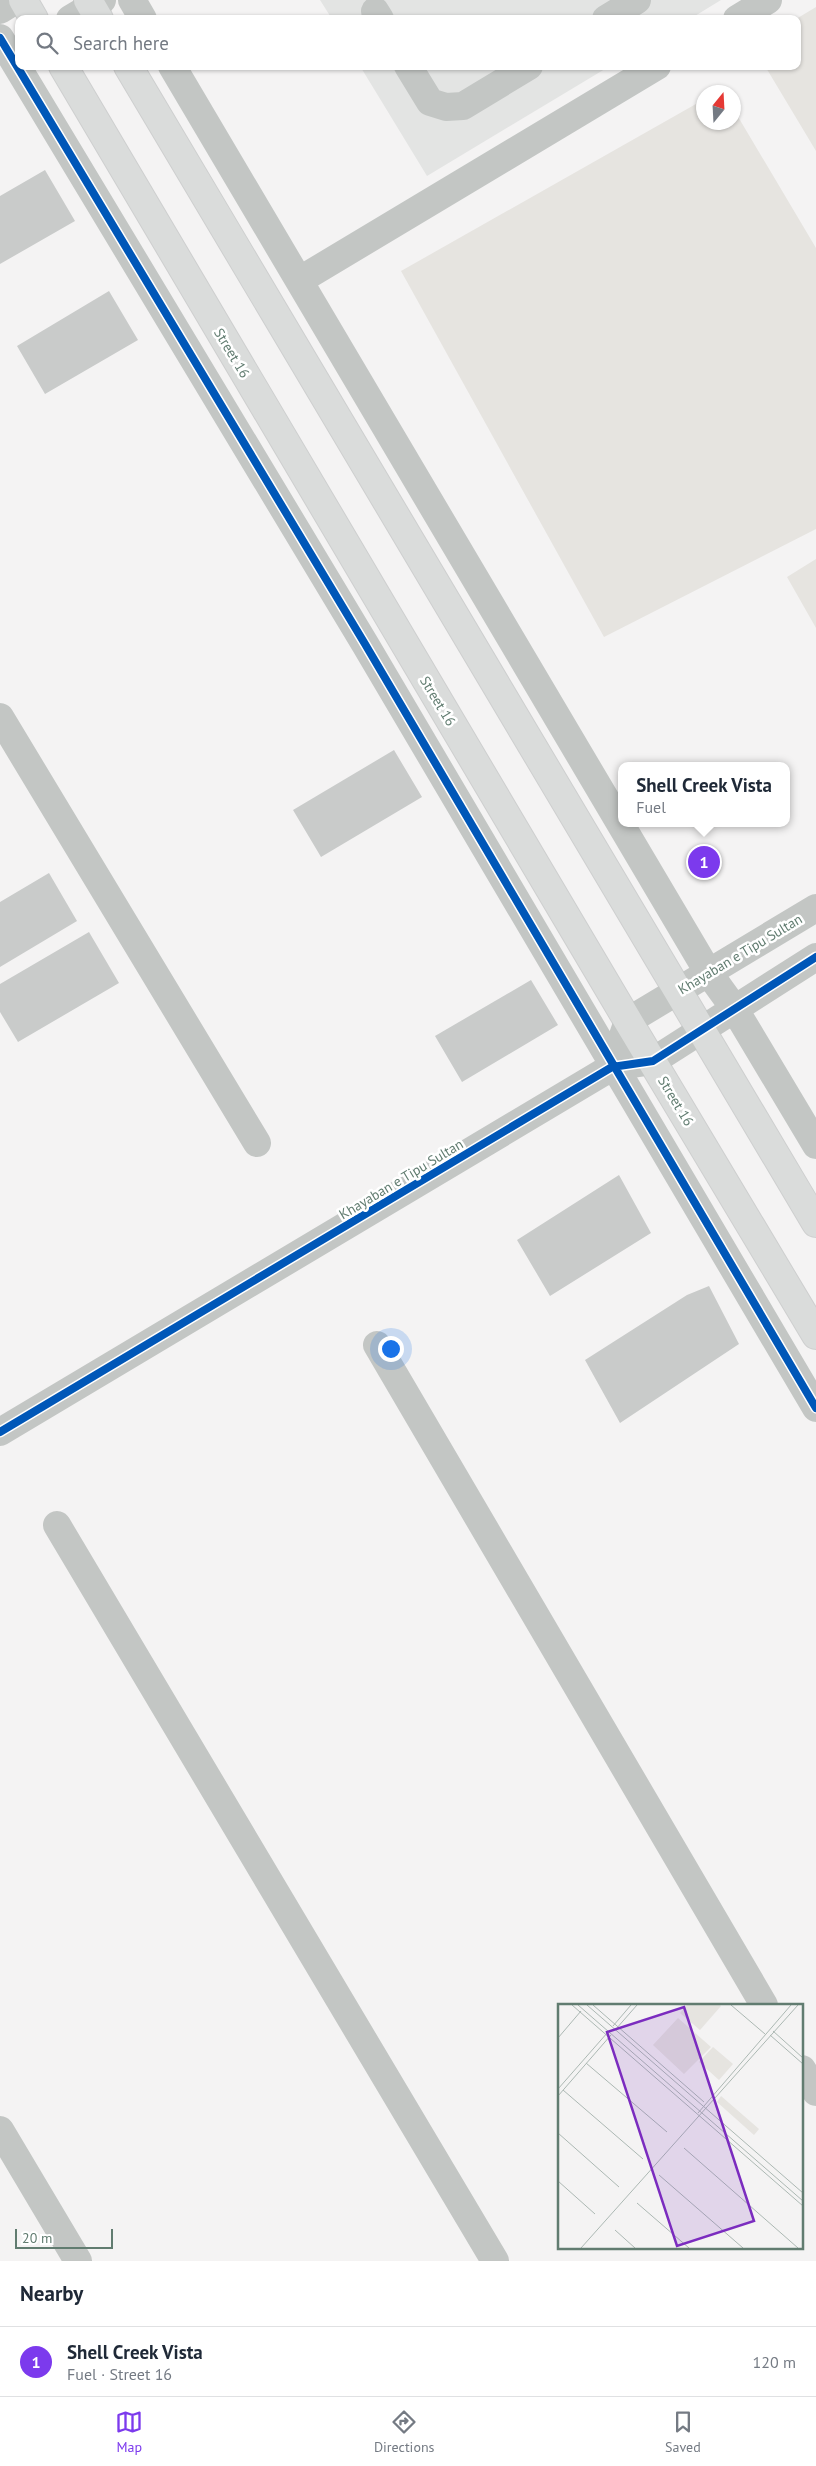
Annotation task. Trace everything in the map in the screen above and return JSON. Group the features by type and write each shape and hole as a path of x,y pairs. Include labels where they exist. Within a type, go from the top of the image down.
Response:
{"main road":[{"path":"23,0 32,15"},
{"name":"Street 16","path":"64,70 816,1335"},
{"path":"130,70 816,1223"}],"street":[{"path":"0,10 16,0"},
{"path":"132,0 141,15"},
{"path":"613,15 637,0"},
{"path":"743,15 768,0"},
{"path":"7,50 15,63"},
{"path":"19,70 364,644 612,1067 816,1408"},
{"path":"174,70 618,819"},
{"path":"410,70 430,102 446,107 463,106 522,70"},
{"path":"300,280 650,70"},
{"path":"0,717 257,1142"},
{"path":"623,827 708,972 734,1008 816,1145"},
{"name":"Khayaban e Tipu Sultan","path":"628,1021 816,908"},
{"path":"754,944 778,980"},
{"name":"Khayaban e Tipu Sultan","path":"0,1432 612,1067 653,1061 816,957"},
{"path":"612,1067 628,1021"},
{"path":"377,1346 763,2004"},
{"path":"57,1525 495,2261"},
{"path":"804,2072 816,2092"},
{"path":"0,2130 78,2261"}],"shaded area":[{"path":"320,0 721,0 697,15 329,15"},
{"path":"816,7 816,151 767,70 801,70 801,16"},
{"path":"362,70 603,70 427,176"},
{"path":"696,104 696,130 741,130 741,122 816,248 816,529 604,637 401,271"},
{"path":"816,559 816,628 787,577"}],"building":[{"path":"45,170 75,221 0,264 0,196"},
{"path":"109,291 138,340 45,394 17,346"},
{"path":"394,750 422,797 321,857 293,810"},
{"path":"49,873 77,921 0,967 0,902"},
{"path":"89,932 119,983 18,1042 0,1012 0,984"},
{"path":"531,980 558,1025 462,1082 435,1036"},
{"path":"619,1175 651,1233 550,1296 517,1240"},
{"path":"709,1286 739,1344 620,1423 585,1360 687,1295"}],"cycle path":[{"path":"0,38 15,63"},
{"path":"19,70 365,644 816,1408"},
{"path":"0,1432 612,1067 653,1061 816,957"}],"place":[{"name":"Shell Creek Vista","path":"704,862"}]}
